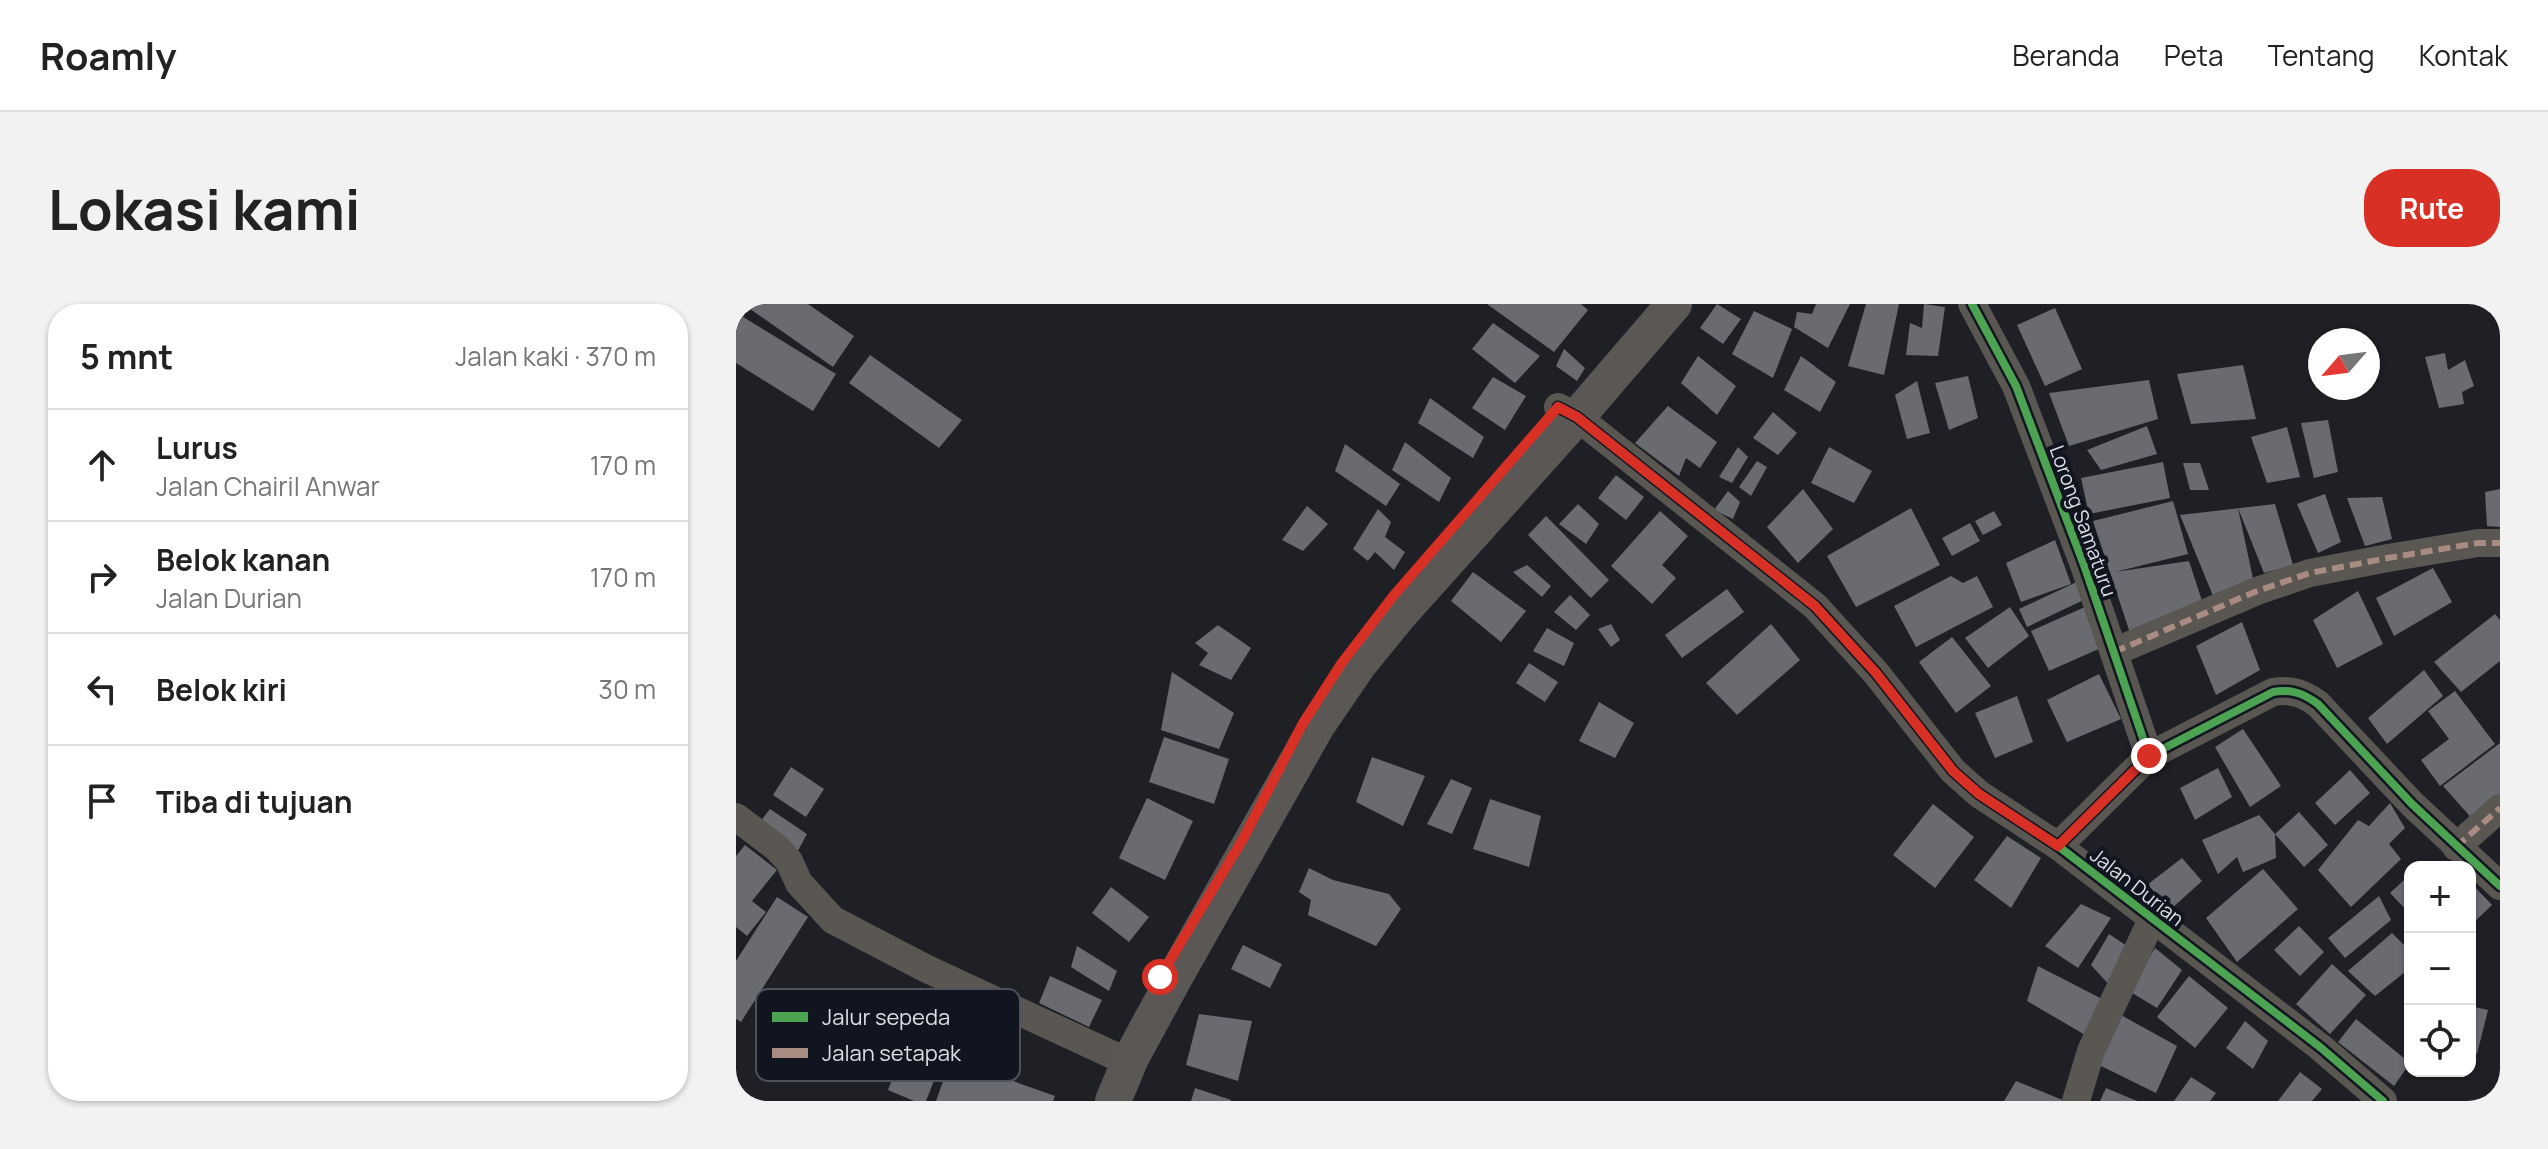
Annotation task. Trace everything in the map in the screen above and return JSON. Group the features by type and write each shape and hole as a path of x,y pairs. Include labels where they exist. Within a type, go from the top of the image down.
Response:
{"main road":[{"path":"1113,1101 1131,1058 1318,724 1359,664 1568,412 1652,304"},
{"path":"1096,1101 1115,1056 1243,839 1302,725 1341,664 1394,595 1674,304"}],"street":[{"name":"Lorong Samaturu","path":"1972,304 2016,386 2149,756"},
{"name":"Jalan Durian","path":"1568,412 1815,606 1876,673 1953,771 1979,794 2058,846 2320,1047 2383,1101"},
{"path":"2114,652 2257,591 2310,573 2478,543 2500,543"},
{"path":"2058,846 2149,756 2273,692 2291,690 2305,694 2318,704 2412,804 2500,886"},
{"path":"2456,847 2500,808"},
{"path":"736,817 777,848 789,861 799,883 833,920 970,989"},
{"path":"2076,1101 2091,1051 2152,919"},
{"path":"1020,1012 1115,1056"}],"building":[{"path":"743,304 808,304 854,336 833,367"},
{"path":"1487,304 1581,304 1588,310 1554,352"},
{"path":"1717,304 1741,319 1723,344 1700,328"},
{"path":"1816,304 1850,304 1828,348 1794,327 1797,312 1812,314"},
{"path":"1866,304 1899,304 1884,375 1848,366"},
{"path":"1924,304 1945,307 1938,356 1906,355 1910,323 1922,328"},
{"path":"2055,308 2082,369 2045,386 2017,325"},
{"path":"1754,311 1792,329 1773,378 1732,354"},
{"path":"740,315 836,374 813,411 736,363 736,326"},
{"path":"1493,323 1540,356 1515,383 1472,349"},
{"path":"1564,349 1585,368 1577,381 1556,366"},
{"path":"2445,353 2448,370 2465,360 2474,386 2462,392 2464,404 2439,408 2425,357"},
{"path":"870,355 962,420 939,448 849,383"},
{"path":"1698,356 1736,386 1717,415 1681,383"},
{"path":"1801,356 1836,382 1820,412 1784,390"},
{"path":"2243,365 2256,419 2191,424 2177,374"},
{"path":"1968,376 1978,418 1949,430 1935,383"},
{"path":"1493,377 1526,396 1505,430 1472,408"},
{"path":"2149,380 2158,419 2069,446 2049,393"},
{"path":"1917,381 1930,433 1907,439 1895,395"},
{"path":"1430,398 1484,437 1473,458 1418,423"},
{"path":"1668,406 1717,442 1700,468 1686,458 1679,476 1635,443"},
{"path":"1773,412 1797,433 1778,455 1753,438"},
{"path":"2328,420 2338,472 2314,478 2301,423"},
{"path":"2147,426 2157,454 2101,470 2087,450"},
{"path":"2287,427 2300,477 2267,483 2251,437"},
{"path":"1405,442 1451,478 1439,502 1392,470"},
{"path":"1345,444 1400,484 1386,506 1335,471"},
{"path":"1738,447 1748,457 1732,483 1719,477"},
{"path":"1829,447 1872,471 1854,503 1811,483"},
{"path":"1757,461 1767,467 1751,496 1739,487"},
{"path":"2163,462 2170,498 2089,514 2081,478"},
{"path":"2183,463 2200,463 2209,490 2190,490"},
{"path":"1616,475 1644,497 1626,520 1598,498"},
{"path":"1803,489 1833,529 1798,563 1767,527"},
{"path":"2500,489 2500,527 2487,526 2485,492"},
{"path":"1728,491 1740,502 1733,519 1714,510"},
{"path":"2325,494 2341,542 2318,553 2297,504"},
{"path":"2382,497 2392,539 2365,546 2347,498"},
{"path":"2173,501 2188,554 2115,572 2189,561 2205,610 2130,633 2093,521"},
{"path":"1578,504 1599,524 1586,544 1559,524"},
{"path":"2275,504 2293,565 2264,573 2238,508"},
{"path":"1307,506 1328,524 1303,551 1282,540"},
{"path":"1911,508 1940,565 1856,607 1827,556"},
{"path":"2238,508 2255,588 2213,596 2180,515"},
{"path":"1378,509 1391,522 1385,537 1405,552 1394,570 1375,552 1368,561 1353,549"},
{"path":"1660,511 1688,536 1662,565 1676,578 1652,604 1611,566"},
{"path":"1994,511 2002,525 1983,535 1975,521"},
{"path":"1546,516 1609,580 1591,598 1528,535"},
{"path":"1970,523 1980,541 1952,556 1942,538"},
{"path":"2055,540 2071,584 2021,602 2006,563"},
{"path":"1527,565 1551,586 1542,597 1513,572"},
{"path":"2433,568 2452,602 2394,636 2376,598"},
{"path":"1473,572 1526,611 1501,642 1451,601"},
{"path":"1951,576 1963,583 1977,576 1993,607 1916,647 1894,606"},
{"path":"2083,579 2092,596 2027,627 2019,609"},
{"path":"1727,589 1744,612 1682,658 1665,635"},
{"path":"2358,591 2383,644 2337,668 2313,620"},
{"path":"1570,595 1590,615 1576,630 1554,612"},
{"path":"2010,607 2029,636 1988,668 1965,638"},
{"path":"2085,607 2103,647 2049,671 2031,631"},
{"path":"2495,614 2500,620 2500,661 2461,692 2434,662"},
{"path":"2242,622 2260,670 2216,695 2196,646"},
{"path":"1611,624 1620,640 1611,647 1598,629"},
{"path":"1771,624 1800,660 1737,715 1706,683"},
{"path":"1218,625 1251,648 1231,680 1199,665 1208,653 1195,643"},
{"path":"1547,628 1574,643 1564,666 1533,651"},
{"path":"1952,637 1991,686 1956,713 1919,662"},
{"path":"1529,663 1558,682 1545,702 1516,683"},
{"path":"2424,670 2443,696 2387,744 2368,718"},
{"path":"1172,672 1234,713 1219,749 1161,730"},
{"path":"2099,674 2121,719 2067,742 2047,700"},
{"path":"2455,691 2495,744 2440,786 2421,760 2449,739 2428,711"},
{"path":"2017,696 2033,742 1995,758 1975,713"},
{"path":"1599,702 1634,723 1615,758 1579,741"},
{"path":"2243,729 2281,786 2250,807 2215,747"},
{"path":"1164,737 1229,759 1214,804 1149,782"},
{"path":"2500,743 2500,802 2475,822 2443,786"},
{"path":"1372,757 1425,776 1403,826 1356,802"},
{"path":"791,767 824,789 806,817 773,795"},
{"path":"2218,768 2232,797 2195,820 2180,788"},
{"path":"2350,770 2370,793 2335,825 2315,803"},
{"path":"1451,779 1472,788 1452,834 1427,824"},
{"path":"1147,798 1193,821 1165,880 1119,858"},
{"path":"1490,799 1541,816 1529,867 1473,849"},
{"path":"2390,803 2405,828 2389,844 2401,859 2351,907 2318,870 2358,820 2369,826"},
{"path":"1933,804 1974,837 1935,888 1893,855"},
{"path":"770,809 807,834 794,858 752,832"},
{"path":"2299,812 2328,845 2304,867 2275,834"},
{"path":"2259,815 2275,834 2276,858 2243,872 2237,857 2218,874 2202,840"},
{"path":"2007,836 2041,858 2011,908 1974,880"},
{"path":"745,845 777,870 752,901 766,912 747,936 736,927 736,856"},
{"path":"2182,858 2202,881 2170,910 2147,885"},
{"path":"1309,868 1333,880 1389,894 1401,909 1376,946 1308,915 1311,900 1299,892"},
{"path":"2263,869 2298,909 2237,962 2206,918"},
{"path":"2404,880 2404,908 2390,893"},
{"path":"1111,887 1149,917 1129,942 1092,913"},
{"path":"2476,888 2492,905 2476,920"},
{"path":"2379,896 2391,920 2345,958 2328,938"},
{"path":"777,897 808,917 762,989 756,989 756,998 741,1022 736,1019 736,961"},
{"path":"2081,904 2111,918 2078,968 2045,946"},
{"path":"2299,926 2324,952 2300,976 2274,950"},
{"path":"2392,933 2404,945 2404,973 2375,996 2348,971"},
{"path":"2109,934 2133,950 2112,988 2091,965"},
{"path":"1243,945 1282,964 1270,988 1231,969"},
{"path":"1077,946 1117,971 1109,991 1071,967"},
{"path":"2155,948 2182,970 2157,1008 2129,991"},
{"path":"2332,964 2366,995 2330,1034 2296,1004"},
{"path":"2038,966 2104,1000 2087,1036 2027,1001"},
{"path":"1050,976 1102,1000 1089,1027 1039,1003"},
{"path":"2189,976 2228,1008 2195,1048 2157,1017"},
{"path":"2476,1007 2488,1010 2476,1054"},
{"path":"1199,1014 1252,1021 1238,1081 1186,1065"},
{"path":"2119,1014 2177,1046 2156,1093 2095,1063"},
{"path":"2356,1019 2404,1058 2404,1072 2394,1086 2338,1042"},
{"path":"2245,1021 2268,1041 2253,1069 2226,1048"},
{"path":"2300,1072 2322,1089 2312,1101 2278,1101"},
{"path":"2191,1077 2216,1093 2210,1101 2174,1101"},
{"path":"891,1081 934,1081 926,1101 914,1101 888,1090"},
{"path":"943,1081 1013,1081 1055,1096 1053,1101 936,1101"},
{"path":"2016,1081 2065,1101 2004,1101"},
{"path":"1195,1088 1231,1100 1231,1101 1191,1101"},
{"path":"2106,1088 2137,1101 2100,1101"}],"marked path":[{"path":"2114,652 2257,591 2310,573 2478,543 2500,543"},
{"path":"2456,847 2500,808"}],"cycle path":[{"path":"1972,304 2016,386 2084,565 2149,756"},
{"path":"1558,407 1577,417 1815,606 1876,673 1953,771 1979,794 2058,846 2320,1047 2383,1101"},
{"path":"2058,846 2149,756 2273,692 2286,691 2318,704 2412,804 2500,886"}],"route":[{"path":"1160,977 1256,816 1302,725 1341,664 1394,595 1558,407 1577,417 1815,606 1876,673 1953,771 1979,794 2058,846 2149,756"}]}
